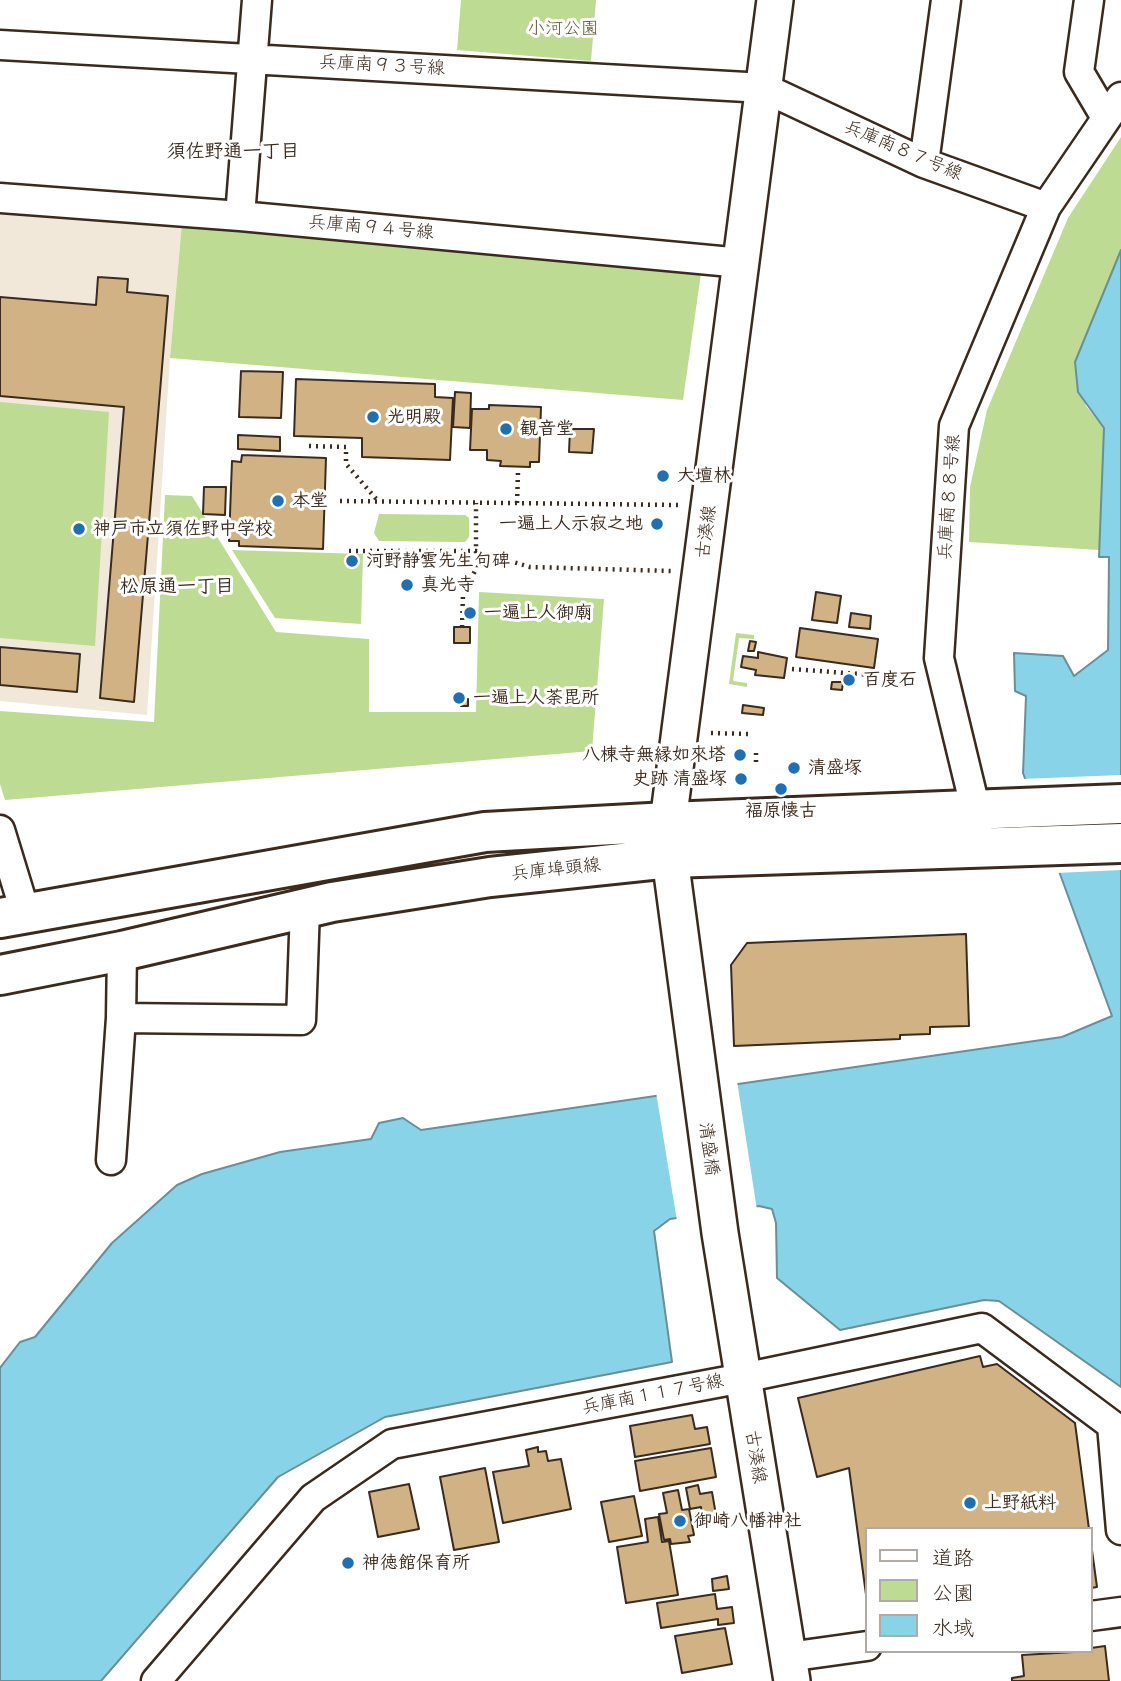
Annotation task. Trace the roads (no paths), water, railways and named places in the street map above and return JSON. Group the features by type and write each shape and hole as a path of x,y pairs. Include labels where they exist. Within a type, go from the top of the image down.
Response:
{"main road":[{"name":"兵庫埠頭線","path":"0,975 122,951 318,905 490,877 669,840 976,811 1121,804"},
{"name":"兵庫埠頭線","path":"13,917 485,832 978,850 1121,843"},
{"path":"318,905 323,860"},
{"path":"111,899 122,951"}],"street":[{"path":"240,216 257,0"},
{"name":"古湊線","path":"696,1064 669,840 680,733 775,0"},
{"path":"924,163 946,0"},
{"path":"1089,0 1079,72 1113,106"},
{"name":"兵庫南９３号線","path":"0,45 764,88"},
{"name":"兵庫南８７号線","path":"764,88 924,163 1046,207"},
{"name":"兵庫南８８号線","path":"978,850 976,811 939,658 954,426 1046,207 1113,106"},
{"name":"兵庫南９４号線","path":"0,198 240,216 742,262"},
{"path":"0,830 13,917"},
{"path":"121,1018 301,1020 318,905"},
{"path":"111,1160 121,1018 122,951"},
{"name":"清盛橋","path":"696,1064 720,1233"},
{"name":"古湊線","path":"720,1233 790,1669"},
{"name":"兵庫南１１７号線","path":"156,1681 313,1498 392,1444 743,1378 982,1328 1112,1425 1121,1531"},
{"path":"1093,1616 1121,1612"},
{"path":"790,1669 866,1647"}],"water":[{"path":"1121,250 1121,1387 999,1301 984,1300 840,1330 777,1278 776,1223 772,1209 759,1206 670,1219 654,1231 672,1362 385,1417 278,1477 101,1681 0,1681 0,1368 20,1342 35,1337 112,1243 177,1185 202,1174 280,1152 371,1139 379,1123 403,1118 421,1130 1062,1037 1112,1016 1023,773 1026,696 1015,691 1014,653 1063,656 1074,676 1108,650 1109,557 1099,557 1104,428 1078,392 1075,362"}],"place":[{"name":"光明殿","path":"373,417"},
{"name":"観音堂","path":"506,429"},
{"name":"大壇林","path":"663,476"},
{"name":"本堂","path":"278,501"},
{"name":"一遍上人示寂之地","path":"657,524"},
{"name":"神戸市立須佐野中学校","path":"79,529"},
{"name":"河野静雲先生句碑","path":"352,561"},
{"name":"真光寺","path":"407,585"},
{"name":"一遍上人御廟","path":"470,613"},
{"name":"百度石","path":"849,680"},
{"name":"一遍上人荼毘所","path":"459,698"},
{"name":"八棟寺無縁如來塔","path":"740,755"},
{"name":"清盛塚","path":"794,768"},
{"name":"史跡 清盛塚","path":"741,779"},
{"name":"福原懐古","path":"781,789"},
{"name":"上野紙料","path":"970,1503"},
{"name":"御崎八幡神社","path":"680,1521"},
{"name":"神徳館保育所","path":"348,1563"}],"district":[{"name":"須佐野通一丁目","path":"233,152"},
{"name":"松原通一丁目","path":"177,587"}],"park label":[{"name":"小河公園","path":"563,29"}]}
